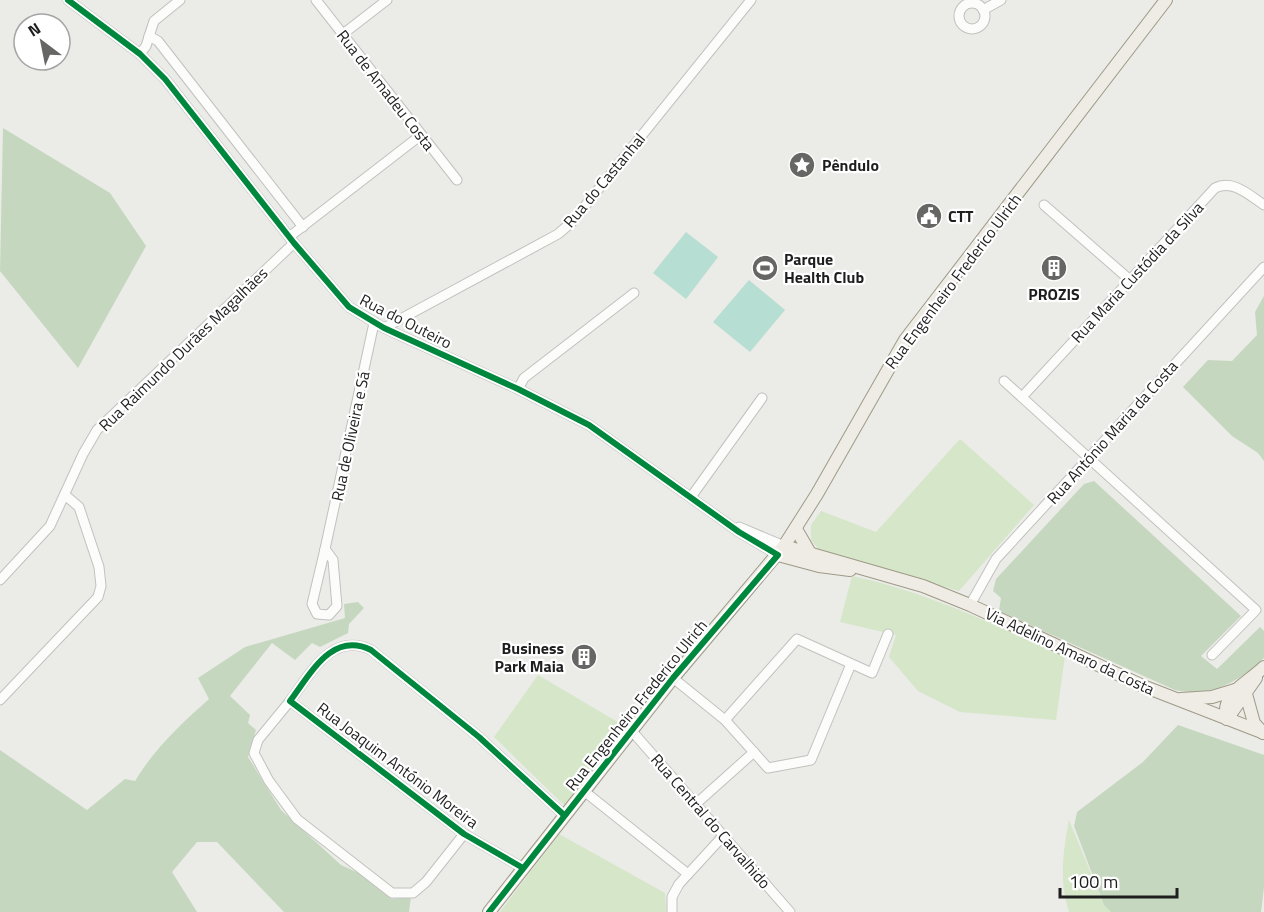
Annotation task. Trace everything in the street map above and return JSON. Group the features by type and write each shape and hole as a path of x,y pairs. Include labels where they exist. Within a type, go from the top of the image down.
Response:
{"main road":[{"name":"Rua Engenheiro Frederico Ulrich","path":"489,912 631,730 781,551 796,529 893,358 1166,0"},
{"path":"796,529 810,553"},
{"name":"Via Adelino Amaro da Costa","path":"781,551 819,566 875,572"},
{"name":"Via Adelino Amaro da Costa","path":"781,551 810,553 923,586 970,605 1172,698 1263,733"},
{"path":"1227,719 1225,705 1241,692 1263,668"},
{"path":"1172,698 1212,697 1241,692"},
{"path":"1241,692 1254,723 1263,733"}],"street":[{"name":"Rua do Outeiro","path":"68,0 140,54 165,79 334,293 349,307 384,328 518,389 589,425 729,524 781,551"},
{"path":"140,54 154,21 180,0"},
{"name":"Rua de Amadeu Costa","path":"316,0 457,180"},
{"path":"343,34 387,0"},
{"name":"Rua do Castanhal","path":"384,328 558,234 572,222 751,0"},
{"path":"983,10 1001,0"},
{"path":"149,36 158,40 303,227"},
{"path":"292,240 303,227 421,135"},
{"name":"Rua Maria Custódia da Silva","path":"1022,397 1215,188 1230,184 1264,205"},
{"path":"1044,205 1130,280"},
{"name":"Rua Raimundo Durães Magalhães","path":"0,580 50,526 83,454 97,430 292,240"},
{"name":"Rua António Maria da Costa","path":"970,605 996,559 1264,267"},
{"path":"518,389 524,378 634,293"},
{"name":"Rua de Oliveira e Sá","path":"325,549 333,560 337,606 329,615 317,615 312,604 374,323"},
{"path":"1004,381 1256,610 1212,655"},
{"path":"691,497 762,398"},
{"path":"0,700 98,597 101,586 99,567 79,507 65,495"},
{"path":"725,720 797,639 872,673 888,634"},
{"path":"464,834 426,882 413,893 392,893 297,819 269,781 254,753 258,740 331,651 345,644 356,643 371,650 480,737 564,815"},
{"path":"674,678 725,720 768,768 811,760 851,664"},
{"name":"Rua Joaquim António Moreira","path":"290,701 464,834 523,868"},
{"name":"Rua Central do Carvalhido","path":"631,730 790,912"},
{"path":"697,803 754,752"},
{"path":"584,791 688,874"},
{"path":"672,912 672,897 679,884 724,835"}],"green space":[{"path":"3,128 110,193 146,246 78,368 0,271"},
{"path":"686,232 718,257 686,299 653,273"},
{"path":"749,280 785,310 750,352 713,322"},
{"path":"1264,296 1264,461 1258,453 1232,436 1183,387 1208,360 1232,361 1257,335 1255,312"},
{"path":"960,439 1034,505 959,591 820,551 811,540 811,525 821,511 876,532"},
{"path":"1094,481 1241,616 1201,656 1217,669 1260,627 1264,631 1264,658 1234,681 1212,690 1188,692 1175,690 999,611 1001,598 993,591 996,579 1084,484"},
{"path":"852,576 934,600 1065,656 1056,720 960,712 918,691 889,657 896,635 840,622"},
{"path":"358,602 364,608 349,624 348,633 320,647 312,643 295,660 272,643 230,696 250,715 248,723 256,730 248,757 281,810 341,865 363,875 392,899 411,897 409,912 284,912 217,842 197,842 172,872 197,912 0,912 0,750 87,810 125,779 135,781 160,747 209,699 198,678 245,647 345,618 344,604"},
{"path":"538,675 626,727 565,806 494,737"},
{"path":"1178,725 1264,755 1264,887 1261,912 1111,912 1104,905 1074,826 1077,812 1143,762"},
{"path":"1069,820 1104,905 1111,912 1069,912 1064,889 1063,866"},
{"path":"559,834 665,893 666,912 500,912"}],"cycle path":[{"path":"68,0 140,54 165,79 294,243 349,307 384,328 518,389 589,425 739,532 778,555 673,678 489,912"},
{"path":"523,868 464,834 290,701 306,679 334,650 345,646 357,646 371,650 479,737 564,815"}],"place":[{"name":"Pêndulo","path":"802,165"},
{"name":"CTT","path":"929,216"},
{"name":"Parque Health Club","path":"765,268"},
{"name":"PROZIS","path":"1054,268"},
{"name":"Business Park Maia","path":"584,657"}]}
